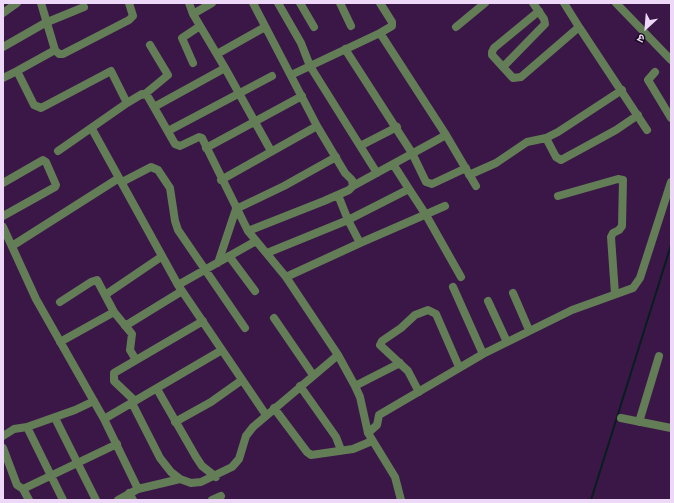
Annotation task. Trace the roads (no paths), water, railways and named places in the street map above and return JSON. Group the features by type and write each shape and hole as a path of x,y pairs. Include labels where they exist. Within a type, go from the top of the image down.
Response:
{"street":[{"path":"3,13 17,3"},
{"path":"41,3 45,22 55,50 59,54 63,54 129,20 133,16 129,3"},
{"path":"188,3 200,26 240,92 271,151"},
{"path":"193,14 212,3"},
{"path":"253,3 317,126 352,180 353,186"},
{"path":"278,3 301,42 310,66 377,173"},
{"path":"300,3 314,27"},
{"path":"340,3 351,26"},
{"path":"291,75 392,26 392,22 380,3"},
{"path":"456,27 485,3"},
{"path":"504,67 542,27 544,19 533,3"},
{"path":"564,3 647,130"},
{"path":"616,3 671,60"},
{"path":"3,47 45,22 84,7"},
{"path":"539,11 494,48 492,52 492,55 513,78 517,79 521,77 579,27"},
{"path":"193,63 182,38 200,26"},
{"path":"217,54 265,27"},
{"path":"380,33 446,135 476,186"},
{"path":"58,151 127,103 145,94 168,75 150,45"},
{"path":"345,49 397,127 426,182 429,184 496,163 527,142 546,138 583,117 622,90"},
{"path":"3,78 55,50"},
{"path":"154,107 225,68"},
{"path":"17,71 34,105 37,108 41,108 108,70 113,72 127,103"},
{"path":"655,72 648,80 671,118"},
{"path":"168,131 272,76"},
{"path":"145,94 177,146 199,136 202,138 221,180 248,231 286,277 338,355 360,397 368,433 395,477 401,500"},
{"path":"206,148 302,96"},
{"path":"546,138 556,157 561,160 616,130 638,115"},
{"path":"221,180 317,126"},
{"path":"360,146 397,127"},
{"path":"92,128 161,257 180,288 266,415"},
{"path":"248,231 349,190 353,186 446,135"},
{"path":"218,263 236,209 272,193 336,157"},
{"path":"3,183 43,160 46,162 56,185 55,187 3,216"},
{"path":"393,164 426,215 461,277"},
{"path":"12,246 121,180 151,167 158,170 170,188 175,221 178,230 204,271 245,328"},
{"path":"558,196 618,179 623,180 622,226 619,230 613,233 611,237 615,294"},
{"path":"368,433 377,426 379,415 459,367 529,330 589,302 633,288 638,284 671,182"},
{"path":"267,253 348,220 408,189"},
{"path":"338,195 348,220 360,243"},
{"path":"286,277 445,206"},
{"path":"3,227 36,299 104,419 138,489"},
{"path":"125,326 204,271 256,241"},
{"path":"229,256 255,291"},
{"path":"105,295 161,257"},
{"path":"60,302 94,280 99,282 114,312 132,334 130,350 136,360"},
{"path":"453,287 483,354"},
{"path":"513,293 529,330"},
{"path":"488,301 506,342"},
{"path":"419,392 408,371 381,348 380,343 416,314 428,310 436,314 459,367"},
{"path":"60,342 114,312"},
{"path":"274,318 313,375"},
{"path":"203,321 114,373 113,378 133,402 160,458 171,472 180,479 191,483 201,482 216,477 232,467 239,458 246,436 253,427 338,355"},
{"path":"104,419 222,350"},
{"path":"639,422 659,356"},
{"path":"355,386 400,363"},
{"path":"175,422 211,402 242,380"},
{"path":"300,386 336,437 341,450"},
{"path":"157,389 202,466 216,477"},
{"path":"3,436 14,429 27,427 55,418 94,401"},
{"path":"274,408 307,452 311,455 359,448 372,441"},
{"path":"55,418 96,500"},
{"path":"621,418 671,428"},
{"path":"27,427 63,500"},
{"path":"23,489 117,444"},
{"path":"3,448 17,485 23,489 29,500"},
{"path":"118,500 131,496 138,489 180,479"},
{"path":"212,500 221,496"}],"waterway":[{"path":"591,500 671,245"}]}
